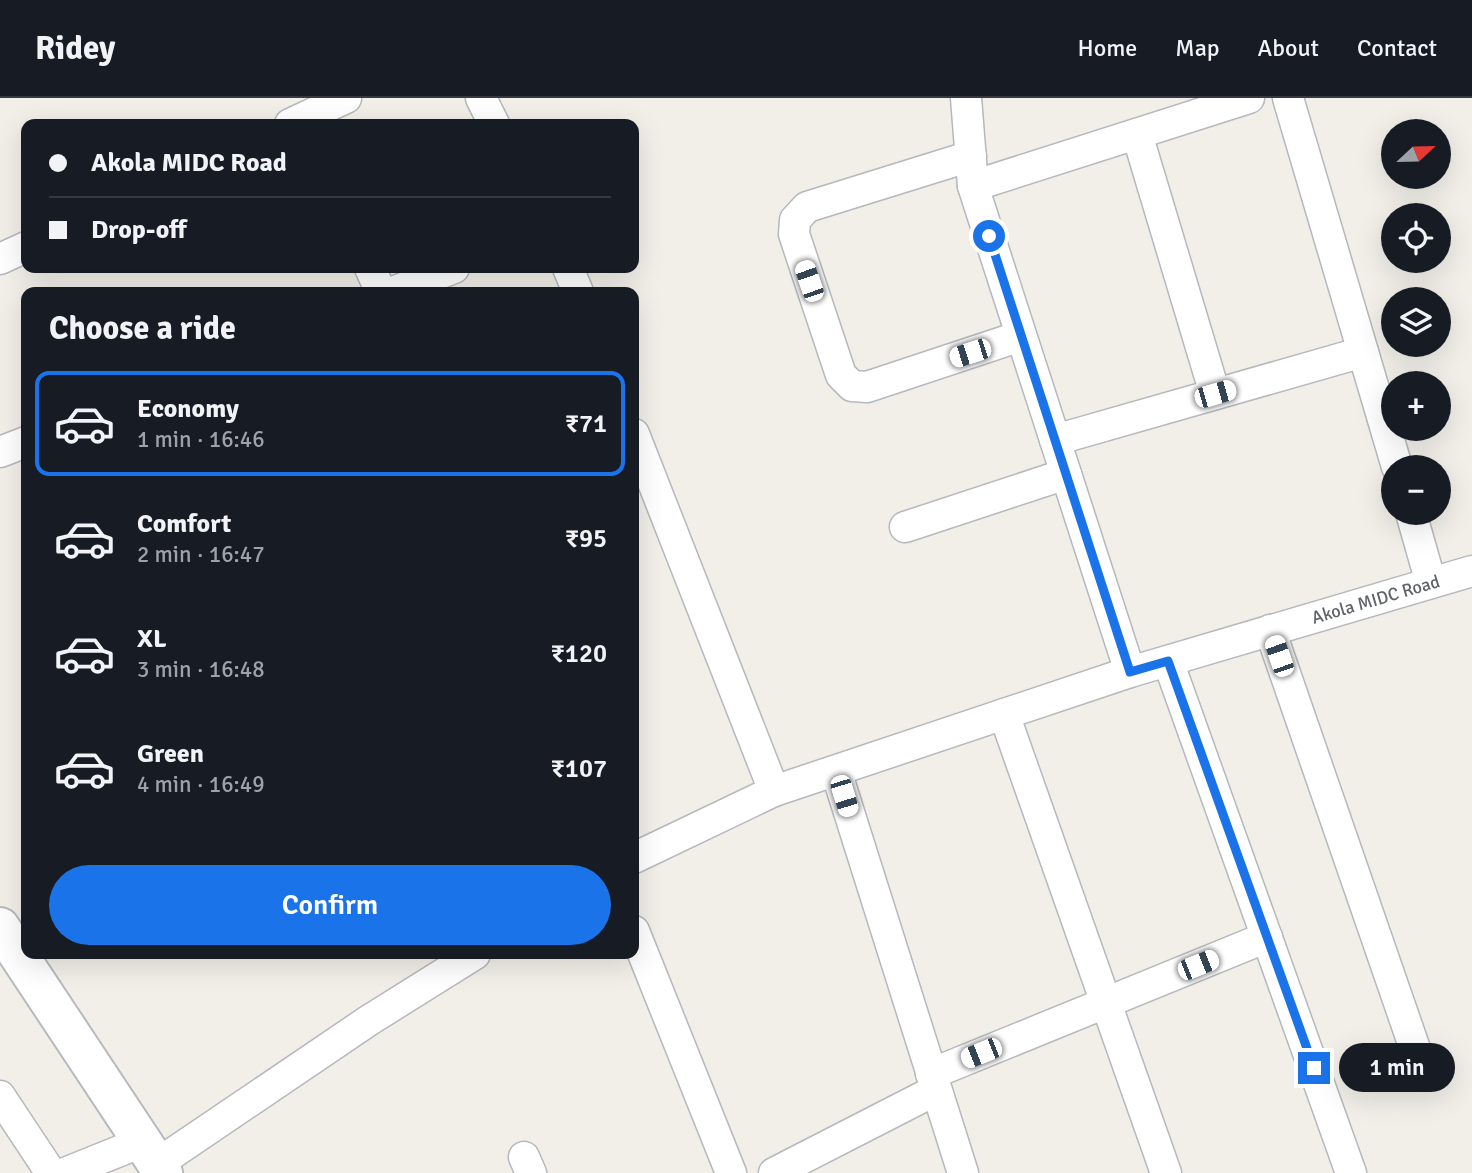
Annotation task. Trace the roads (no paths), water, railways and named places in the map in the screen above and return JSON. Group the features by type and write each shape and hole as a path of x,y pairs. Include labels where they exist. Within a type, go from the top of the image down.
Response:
{"main road":[{"path":"0,927 21,959"},
{"path":"21,959 154,1160"}],"street":[{"path":"307,119 346,98"},
{"path":"481,98 492,119"},
{"path":"966,98 973,186 1130,672"},
{"path":"973,186 1249,98"},
{"path":"1288,98 1393,455"},
{"path":"1137,134 1215,394"},
{"path":"971,156 807,208 795,220 794,234 841,375 852,386 867,387 1021,336"},
{"path":"0,259 21,249"},
{"path":"406,287 441,273"},
{"path":"1055,440 1363,352"},
{"path":"639,447 774,791"},
{"path":"905,527 1066,474"},
{"path":"1414,525 1431,583"},
{"name":"Akola MIDC Road","path":"639,856 774,791 1130,672 1472,571"},
{"path":"1270,630 1423,1072"},
{"path":"1168,661 1351,1173"},
{"path":"1004,714 1166,1173"},
{"path":"835,771 963,1173"},
{"path":"774,1173 934,1082 1105,1002 1266,937"},
{"path":"639,943 731,1173"},
{"path":"65,1173 154,1160 467,959"},
{"path":"0,1096 51,1173"}]}
